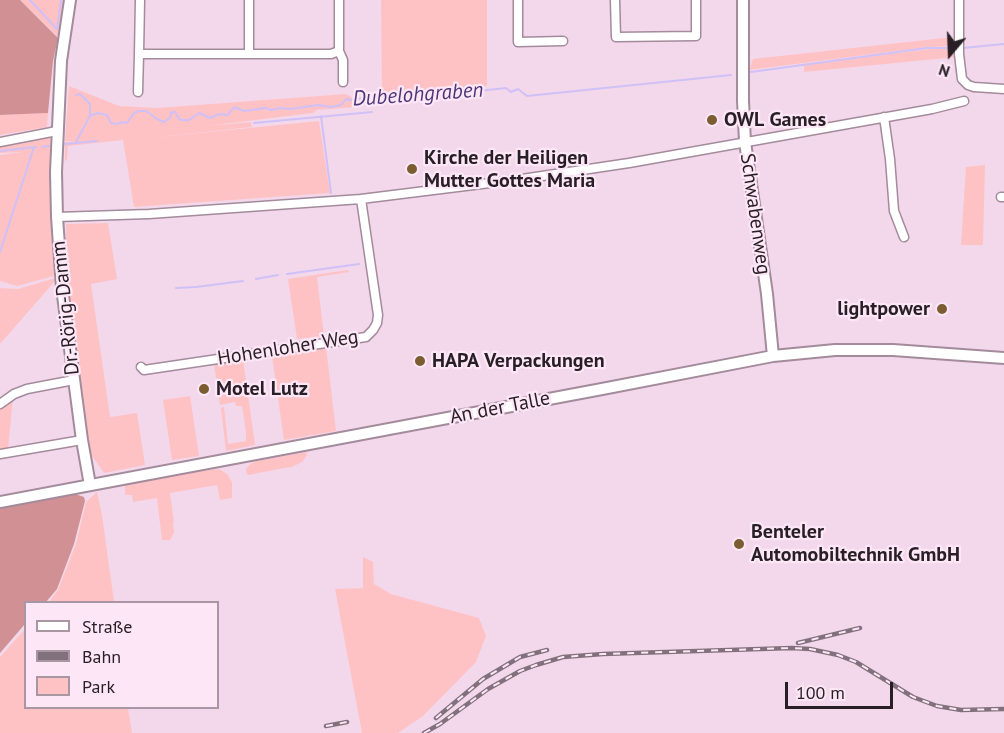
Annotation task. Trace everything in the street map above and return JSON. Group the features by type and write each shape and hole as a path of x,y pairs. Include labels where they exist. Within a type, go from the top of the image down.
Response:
{"street":[{"name":"Dr.-Rörig-Damm","path":"70,0 61,61 57,131 57,217 61,280 90,485"},
{"path":"138,92 140,0"},
{"path":"249,0 249,54"},
{"path":"339,0 339,51 343,60 343,82"},
{"path":"518,0 518,42 564,41"},
{"path":"615,0 616,37 696,36 696,0"},
{"name":"Schwabenweg","path":"743,0 745,142 767,294 773,356"},
{"path":"959,0 959,50 962,79 968,85 1004,89"},
{"path":"139,54 331,54 339,51"},
{"path":"57,217 149,214 361,199 522,179 629,163 932,109 964,101"},
{"path":"884,117 894,211 904,237"},
{"path":"0,142 57,131"},
{"name":"Hohenloher Weg","path":"141,367 144,369 366,337 377,323 378,315 361,199"},
{"name":"An der Talle","path":"0,502 773,356 835,350 882,350 1004,358"},
{"path":"0,404 14,394 27,389 74,380"},
{"path":"0,454 82,440"}],"green space":[{"path":"20,0 64,0 58,37"},
{"path":"381,0 487,0 487,86 382,96"},
{"path":"953,37 956,46 928,47 749,70 753,59"},
{"path":"956,48 956,57 804,72 804,65 929,49"},
{"path":"69,86 119,106 157,108 346,94 356,100 357,107 317,110 313,113 207,126 251,122 252,127 149,138 319,121 330,193 134,207 123,140 68,146 67,161 65,160 65,142 76,141 65,141"},
{"path":"48,113 47,127 0,135 0,115"},
{"path":"50,137 54,276 17,286 0,281 0,155 21,152 0,153 0,145"},
{"path":"985,165 983,245 961,245 966,167"},
{"path":"108,223 117,279 91,284 110,417 137,413 145,465 104,473 90,453 77,379 66,283 66,224"},
{"path":"348,270 349,272 317,277 324,336 297,339 288,279"},
{"path":"55,278 55,281 0,344 0,288 18,289"},
{"path":"326,347 336,431 284,440 272,356"},
{"path":"243,360 255,445 226,451 221,408 224,407 228,444 246,441 246,432 242,406 236,406 235,402 220,405 214,364"},
{"path":"190,396 199,456 172,460 163,400"},
{"path":"13,398 8,450 0,452 0,407"},
{"path":"306,452 307,455 302,462 290,468 248,475 246,472 250,464 257,461"},
{"path":"219,469 227,474 232,482 232,498 220,500 217,485 170,493 174,533 170,540 162,540 157,498 133,502 132,495 125,495 125,484 129,482"},
{"path":"97,492 114,601 50,601 58,590 76,544 86,502"},
{"path":"363,557 373,562 374,584 391,594 479,618 486,636 476,662 423,716 398,733 362,733 335,589 363,588"},
{"path":"24,630 24,709 128,709 132,733 0,733 0,657"}],"shaded area":[{"path":"0,0 20,0 58,38 53,61 48,113 0,115"},
{"path":"75,494 84,497 85,501 74,544 57,589 47,601 24,601 24,625 0,653 0,508"}],"waterway":[{"path":"30,0 57,29 61,0"},
{"name":"Dubelohgraben","path":"963,48 1004,44"},
{"name":"Dubelohgraben","path":"751,72 927,48 957,48"},
{"name":"Dubelohgraben","path":"76,142 90,116 98,113 107,115 111,123 117,124 127,123 134,113 146,111 164,122 173,112 180,120 189,120 199,113 210,118 219,114 228,115 233,108 244,111 266,108 291,109 318,105 331,107 341,105 346,99 377,98 384,101 506,88 511,92 518,89 527,96 731,75"},
{"path":"76,95 80,94 90,104 90,116"},
{"name":"Dubelohgraben","path":"254,123 372,112"},
{"path":"321,116 331,193"},
{"name":"Dubelohgraben","path":"65,144 97,141"},
{"name":"Dubelohgraben","path":"42,147 49,146"},
{"path":"0,252 34,147"},
{"name":"Dubelohgraben","path":"0,151 36,147"},
{"path":"287,274 359,264"},
{"path":"256,279 278,275"},
{"path":"176,288 243,281"}],"railway":[{"path":"798,643 860,628"},
{"path":"424,733 488,689 520,671 563,657 603,654 810,649 838,655 856,662 913,697 937,706 961,710 1004,709"},
{"path":"436,718 483,679 520,657 547,650"},
{"path":"326,726 347,722"}],"place":[{"name":"OWL Games","path":"712,120"},
{"name":"Kirche der Heiligen Mutter Gottes Maria","path":"412,169"},
{"name":"lightpower","path":"942,309"},
{"name":"HAPA Verpackungen","path":"420,361"},
{"name":"Motel Lutz","path":"204,389"},
{"name":"Benteler Automobiltechnik GmbH","path":"739,544"}]}
